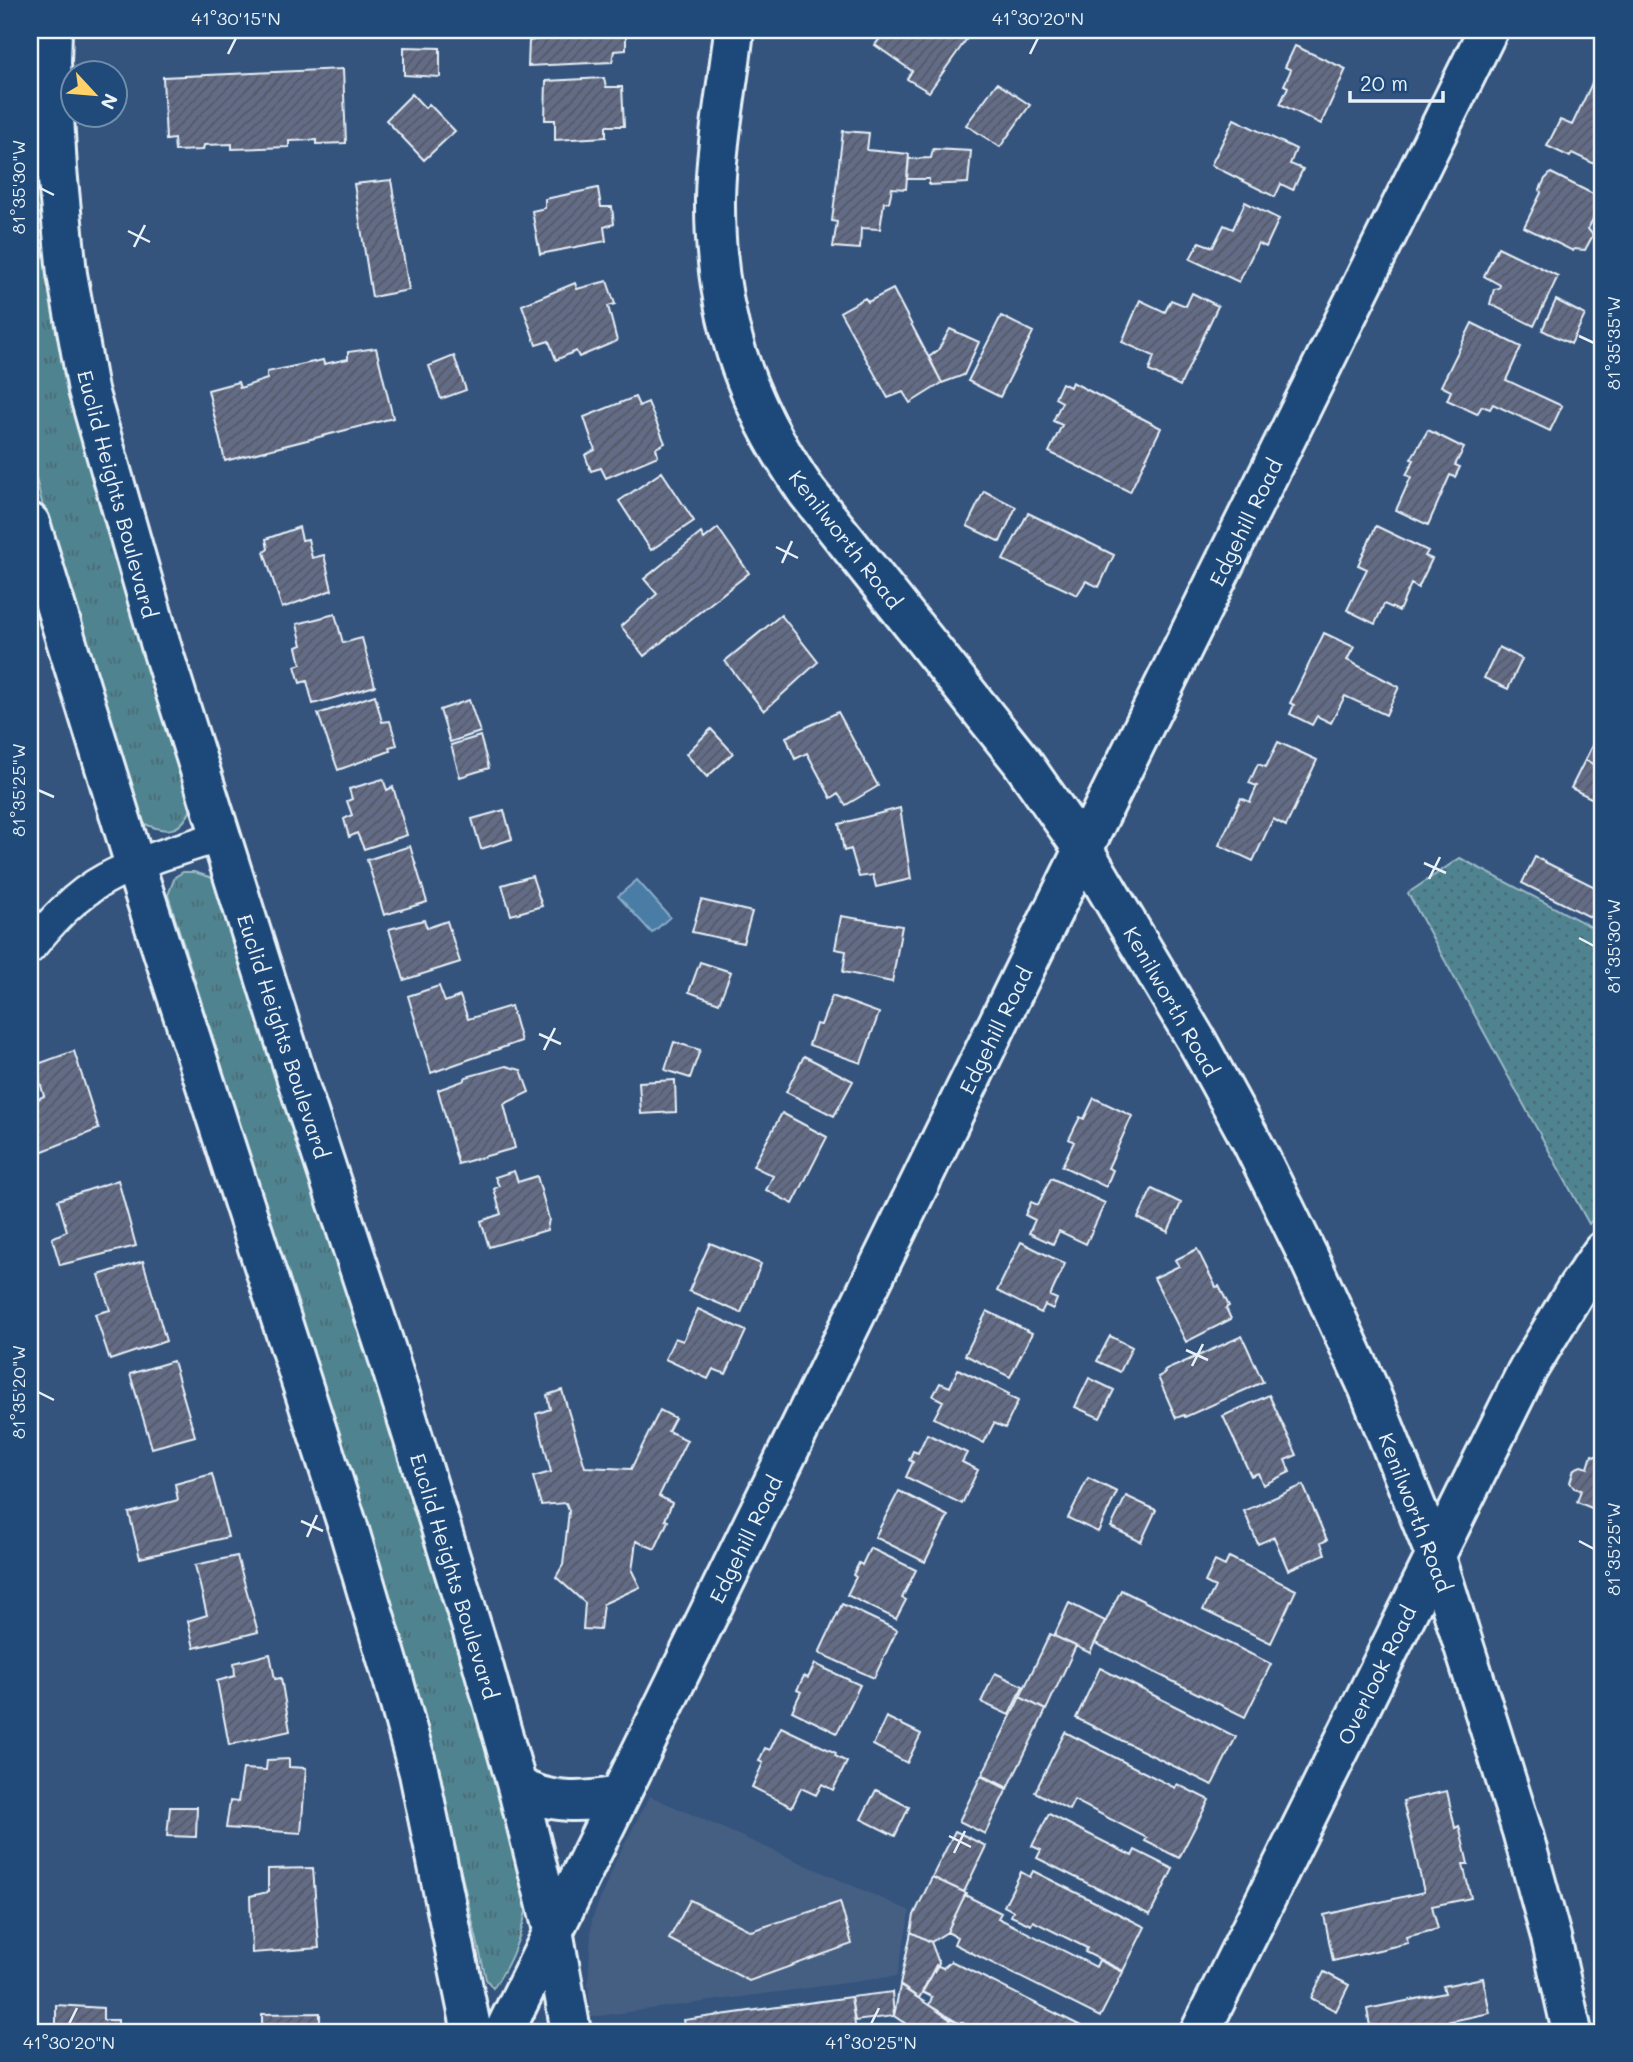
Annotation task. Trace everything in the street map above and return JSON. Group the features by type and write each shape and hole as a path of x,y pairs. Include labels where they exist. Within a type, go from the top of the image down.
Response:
{"main road":[{"name":"Euclid Heights Boulevard","path":"52,30 51,62 57,169 68,274 88,390 130,544 220,836 389,1359 479,1651 517,1786 553,1930 571,2032"},
{"name":"Kenilworth Road","path":"734,30 715,197 717,266 727,324 762,420 807,492 1022,762 1083,849 1198,1043 1258,1155 1368,1387 1435,1554 1522,1831 1572,2032"},
{"name":"Edgehill Road","path":"504,2032 1083,849 1488,30"},
{"path":"30,523 135,865 344,1514 393,1679 431,1826 472,2032"},
{"name":"Overlook Road","path":"1200,2032 1527,1371 1577,1288 1603,1251"},
{"path":"517,1786 546,1799 583,1801 619,1796"}],"street":[{"path":"30,948 73,901 103,880 135,865 220,836"}],"shaded area":[{"path":"637,880 670,917 652,933 618,896"},
{"path":"650,1796 910,1911 897,1976 591,2017 588,1983 592,1919 617,1858"}],"green space":[{"path":"30,30 35,30 34,70 193,805 184,821 173,829 160,829 143,823 48,527 30,454"},
{"path":"1460,858 1603,933 1603,1206 1589,1224 1408,893"},
{"path":"183,872 194,872 219,880 470,1682 528,1901 515,1947 493,1988 486,1979 442,1791 387,1593 168,895 175,877"}],"building":[{"path":"546,30 626,30 626,50 614,51 612,62 528,66 529,41 545,38"},
{"path":"886,30 973,30 929,92 907,79 912,71 875,45"},
{"path":"1295,46 1346,69 1321,124 1280,104 1288,87 1284,85 1291,70 1285,67"},
{"path":"404,47 440,48 440,77 404,75"},
{"path":"343,69 346,143 289,141 289,147 232,149 232,144 204,145 203,150 175,151 174,139 166,140 163,77"},
{"path":"604,78 606,87 622,87 624,126 606,126 606,137 555,140 555,120 545,120 546,81"},
{"path":"1593,81 1603,86 1603,168 1572,153 1570,157 1547,146 1560,120 1572,125"},
{"path":"997,83 1030,105 1000,147 966,125"},
{"path":"412,94 425,108 429,104 455,131 424,160 386,120"},
{"path":"1234,119 1296,149 1290,164 1303,169 1293,190 1281,184 1275,197 1211,165"},
{"path":"843,131 869,133 867,150 909,154 906,189 892,188 889,202 884,202 880,229 861,228 860,249 833,247 837,222 832,221"},
{"path":"933,149 971,151 968,183 929,185 929,179 907,179 909,159 931,158"},
{"path":"1551,173 1603,199 1588,229 1593,235 1585,250 1573,251 1524,227 1545,179"},
{"path":"391,180 409,290 372,297 354,184"},
{"path":"598,188 601,207 612,207 614,224 604,227 606,241 540,254 532,211 545,208 545,199"},
{"path":"1245,202 1279,219 1266,247 1258,243 1239,282 1190,259 1199,242 1213,247 1224,225 1233,229"},
{"path":"1498,247 1558,276 1534,326 1490,304 1494,289 1500,285 1484,276"},
{"path":"607,281 615,304 608,306 617,341 579,357 576,351 556,360 549,341 536,345 522,305 575,283 577,289"},
{"path":"893,289 942,383 910,403 903,392 888,398 840,312 865,298 868,302"},
{"path":"1192,293 1218,306 1180,386 1149,371 1154,356 1122,342 1140,300 1165,312 1171,300 1186,306"},
{"path":"1556,300 1585,315 1571,344 1542,330"},
{"path":"1001,316 1033,332 1000,397 968,381"},
{"path":"1472,323 1521,347 1506,380 1562,406 1550,431 1493,404 1490,409 1482,406 1477,414 1447,400 1451,391 1441,386"},
{"path":"950,329 979,342 964,375 942,383 929,357 938,350"},
{"path":"376,348 393,418 225,461 208,390 238,382 240,388 267,379 267,372 323,360 324,364 348,359 348,352"},
{"path":"454,356 466,390 441,399 429,366"},
{"path":"1072,382 1161,428 1130,492 1049,452 1062,425 1053,421 1062,402 1055,398 1062,383 1070,387"},
{"path":"635,397 639,406 648,402 665,443 656,448 658,456 606,478 601,468 591,471 585,455 595,450 584,417"},
{"path":"1428,430 1464,448 1455,465 1460,467 1455,477 1450,475 1428,525 1396,510 1411,477 1406,475 1414,460 1411,459"},
{"path":"662,472 694,521 651,550 619,501"},
{"path":"984,491 1016,507 1000,542 967,526"},
{"path":"1028,513 1114,555 1099,587 1086,581 1077,595 1003,560"},
{"path":"1376,526 1428,551 1425,556 1432,559 1418,588 1411,584 1399,611 1384,604 1375,624 1347,610 1367,569 1358,565"},
{"path":"299,527 302,540 308,539 312,558 324,555 332,590 282,608 264,552 268,549 266,539"},
{"path":"718,528 749,573 644,656 621,626 657,594 644,579 701,533 704,539"},
{"path":"335,614 343,643 362,638 375,686 313,704 307,681 300,683 295,666 301,664 297,647 302,645 297,624"},
{"path":"781,615 818,662 764,711 725,661"},
{"path":"1324,633 1354,647 1347,660 1399,687 1386,715 1345,696 1331,723 1317,716 1312,725 1290,714 1294,705 1290,703"},
{"path":"1499,647 1522,659 1508,689 1484,678"},
{"path":"375,695 382,722 390,721 397,745 389,747 390,751 338,770 318,714"},
{"path":"469,700 480,732 450,742 440,710"},
{"path":"838,712 878,786 846,805 838,794 831,798 807,753 795,759 786,737"},
{"path":"1603,723 1603,769 1585,760"},
{"path":"711,729 733,753 707,777 686,754"},
{"path":"480,736 489,768 460,777 451,745"},
{"path":"1278,742 1317,760 1286,826 1273,819 1253,861 1219,845 1241,798 1250,802 1257,786 1249,783 1258,764 1266,767"},
{"path":"1585,760 1603,769 1603,804 1571,788"},
{"path":"383,779 387,790 393,787 407,835 364,849 357,833 349,837 344,819 352,815 347,801 352,799 349,789"},
{"path":"900,808 911,879 876,887 873,875 859,877 851,849 844,851 839,824"},
{"path":"504,810 512,839 481,849 472,819"},
{"path":"410,846 427,902 384,915 367,860"},
{"path":"1535,857 1603,891 1592,918 1522,883"},
{"path":"532,876 542,906 511,915 502,885"},
{"path":"701,900 752,912 743,943 692,932"},
{"path":"841,916 902,926 892,982 843,972 846,951 835,949"},
{"path":"424,920 427,928 447,921 460,962 404,980 389,929"},
{"path":"700,962 731,972 719,1003 689,992"},
{"path":"439,986 445,1002 460,996 468,1019 511,1006 521,1041 431,1073 408,996"},
{"path":"832,996 879,1013 861,1063 809,1045 816,1024 821,1025"},
{"path":"674,1042 700,1050 690,1078 665,1070"},
{"path":"74,1051 99,1129 38,1153 35,1146 30,1148 30,1103 44,1096 35,1065"},
{"path":"804,1056 853,1081 834,1116 786,1092"},
{"path":"506,1066 521,1070 529,1092 504,1104 515,1148 458,1164 438,1090 463,1081 466,1077"},
{"path":"675,1080 676,1112 641,1114 639,1082"},
{"path":"1094,1098 1132,1116 1108,1168 1113,1170 1106,1187 1062,1166 1074,1142 1069,1139 1080,1117 1084,1119"},
{"path":"782,1113 827,1137 793,1204 766,1190 773,1176 753,1166"},
{"path":"514,1171 518,1182 537,1176 549,1219 547,1230 489,1247 481,1221 501,1214 494,1189 499,1186 495,1177"},
{"path":"1051,1178 1105,1203 1086,1244 1059,1231 1053,1244 1029,1233 1035,1220 1025,1215 1031,1202 1038,1205"},
{"path":"118,1180 136,1246 60,1265 52,1238 67,1231 58,1200"},
{"path":"1152,1189 1181,1203 1168,1232 1138,1218"},
{"path":"1021,1242 1065,1264 1050,1296 1057,1299 1053,1309 1045,1305 1041,1313 997,1291"},
{"path":"710,1243 761,1264 741,1313 689,1291"},
{"path":"1197,1249 1229,1306 1226,1308 1231,1319 1186,1342 1154,1278 1179,1266 1175,1260"},
{"path":"143,1261 166,1341 110,1360 95,1314 110,1310 99,1275"},
{"path":"698,1309 746,1331 726,1374 713,1369 708,1379 665,1359 675,1338 683,1341"},
{"path":"987,1311 1032,1333 1010,1377 965,1355"},
{"path":"1110,1336 1132,1347 1120,1372 1097,1361"},
{"path":"1242,1336 1263,1382 1185,1417 1176,1418 1158,1377 1165,1373 1164,1371"},
{"path":"173,1361 195,1436 152,1448 130,1374"},
{"path":"958,1369 1018,1401 1005,1428 994,1423 984,1443 934,1418 943,1401 933,1396 940,1383 950,1387"},
{"path":"1089,1378 1114,1390 1100,1418 1075,1407"},
{"path":"562,1390 585,1467 631,1469 660,1410 675,1418 668,1431 687,1440 659,1496 672,1503 665,1520 668,1521 655,1549 636,1541 632,1571 640,1587 603,1604 600,1630 583,1629 585,1603 556,1577 563,1565 569,1511 566,1503 541,1505 533,1477 551,1472 536,1414 550,1409 547,1395"},
{"path":"1269,1395 1297,1455 1285,1460 1290,1472 1263,1485 1258,1473 1251,1476 1223,1416"},
{"path":"927,1434 967,1453 962,1462 978,1470 962,1504 906,1477 913,1462 909,1460 913,1451 918,1453"},
{"path":"1592,1455 1603,1458 1603,1509 1594,1509 1577,1502 1581,1490 1574,1488 1570,1482 1574,1469 1581,1466 1588,1468"},
{"path":"212,1474 228,1537 140,1558 129,1513 178,1500 175,1484"},
{"path":"1088,1478 1117,1492 1098,1532 1068,1518"},
{"path":"1303,1485 1327,1540 1321,1543 1325,1554 1288,1570 1274,1537 1258,1544 1244,1511"},
{"path":"899,1491 948,1516 925,1562 875,1537"},
{"path":"1126,1496 1156,1510 1141,1542 1111,1527"},
{"path":"870,1548 916,1570 902,1598 906,1600 896,1619 847,1595 856,1577 853,1575 859,1563 862,1565"},
{"path":"237,1556 258,1632 194,1648 188,1621 207,1615 195,1565"},
{"path":"1229,1557 1296,1590 1271,1643 1203,1610 1215,1587 1205,1582 1215,1561 1225,1566"},
{"path":"1121,1590 1271,1664 1245,1717 1095,1643"},
{"path":"1069,1603 1105,1621 1090,1653 1054,1636"},
{"path":"842,1604 897,1630 874,1678 819,1653"},
{"path":"1050,1634 1076,1646 1046,1710 1020,1697"},
{"path":"270,1654 275,1679 281,1678 290,1731 229,1745 217,1681 235,1676 234,1663"},
{"path":"815,1664 860,1685 837,1733 792,1711 801,1692 797,1690 804,1676 808,1678"},
{"path":"1100,1668 1236,1737 1212,1785 1076,1718"},
{"path":"995,1673 1023,1686 1009,1715 981,1702"},
{"path":"1020,1697 1046,1710 1008,1788 982,1775"},
{"path":"886,1717 921,1734 907,1763 873,1745"},
{"path":"781,1727 836,1753 835,1756 847,1762 833,1790 822,1784 816,1795 801,1788 792,1807 752,1787 763,1763 759,1761 765,1748 770,1750"},
{"path":"1065,1732 1175,1788 1177,1784 1209,1800 1179,1858 1074,1800 1069,1810 1035,1792"},
{"path":"289,1759 289,1767 306,1768 301,1833 226,1828 230,1801 238,1802 243,1769 266,1770 267,1760"},
{"path":"981,1776 1007,1789 985,1834 959,1821"},
{"path":"876,1790 909,1807 895,1836 861,1819"},
{"path":"1447,1791 1455,1828 1459,1826 1468,1864 1463,1864 1471,1898 1432,1906 1438,1929 1406,1937 1408,1943 1333,1961 1324,1915 1424,1892 1403,1801"},
{"path":"170,1807 197,1807 196,1837 167,1836"},
{"path":"1049,1814 1132,1856 1135,1850 1173,1869 1150,1915 1037,1858 1041,1850 1032,1846"},
{"path":"955,1831 986,1846 964,1892 932,1877"},
{"path":"313,1868 319,1948 252,1953 250,1896 268,1892 268,1869"},
{"path":"1033,1871 1145,1927 1123,1971 1085,1952 1087,1948 1033,1921 1031,1925 1011,1916 1013,1911 1004,1906 1021,1872 1030,1877"},
{"path":"932,1877 966,1893 947,1932 931,1942 911,1932 914,1915"},
{"path":"965,1895 1001,1913 998,1918 1096,1967 1099,1960 1123,1972 1100,2017 954,1944 957,1937 947,1932"},
{"path":"690,1900 751,1931 840,1902 852,1944 749,1981 669,1939"},
{"path":"911,1932 931,1942 939,1963 919,1998 900,1985"},
{"path":"951,1961 1091,2031 977,2032 961,2022 960,2024 929,2005 932,1997 922,1992 936,1965 943,1968"},
{"path":"1324,1972 1349,1985 1336,2011 1311,1998"},
{"path":"1483,1978 1490,2013 1399,2032 1371,2032 1367,2009 1445,1993 1443,1986"},
{"path":"900,1986 951,2020 940,2032 918,2032 894,2016"},
{"path":"892,1992 894,2016 855,2021 851,1997"},
{"path":"851,1997 856,2032 686,2032 684,2020"},
{"path":"56,2005 103,2008 103,2020 118,2020 118,2032 56,2032"},
{"path":"320,2013 320,2032 262,2032 262,2014"},
{"path":"949,2022 961,2032 940,2032"},
{"path":"1499,2026 1500,2032 1469,2032"}]}
